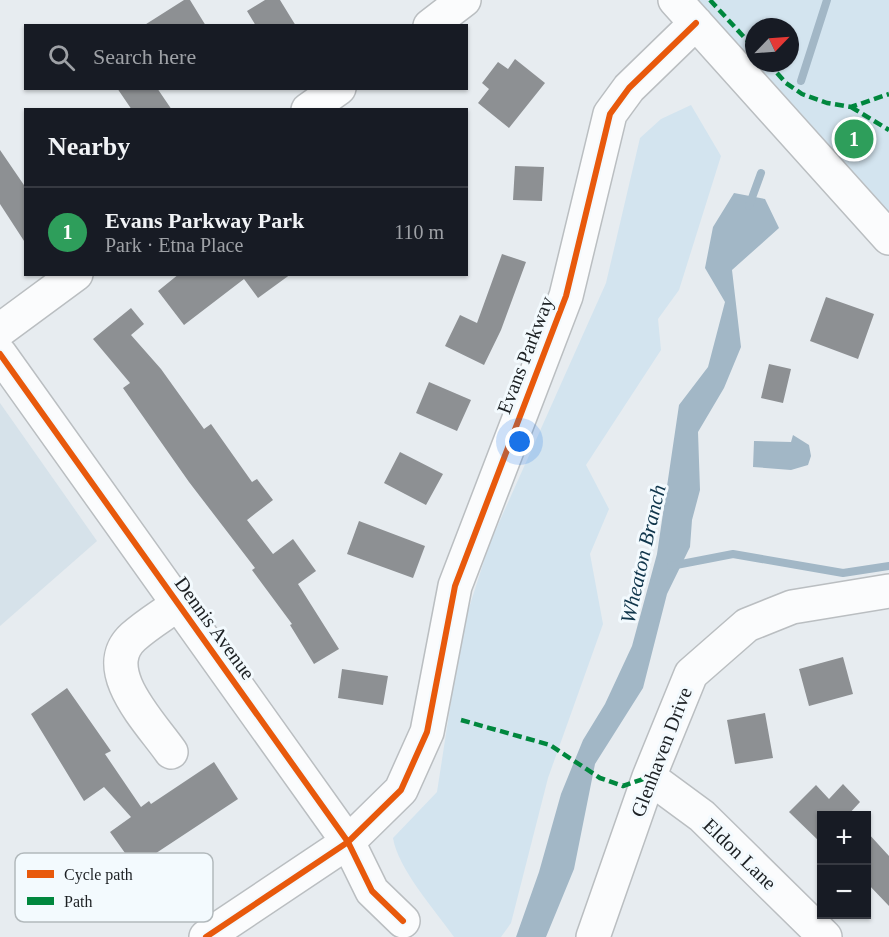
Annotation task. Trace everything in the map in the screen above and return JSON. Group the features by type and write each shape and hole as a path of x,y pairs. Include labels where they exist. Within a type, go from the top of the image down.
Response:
{"street":[{"path":"433,24 464,0"},
{"path":"686,11 889,238"},
{"name":"Evans Parkway","path":"206,937 351,848 400,790 427,732 455,586 566,296 610,114 686,11"},
{"path":"312,108 336,90"},
{"path":"0,330 72,276"},
{"name":"Dennis Avenue","path":"0,354 351,848 385,877 408,929"},
{"name":"Glenhaven Drive","path":"593,937 649,777 691,674 747,625 792,607 889,591"},
{"path":"171,752 122,681 118,662 131,638 178,604"},
{"name":"Eldon Lane","path":"649,777 702,816 825,937"}],"shaded area":[{"path":"694,0 889,0 889,215 759,72 799,72 799,18 745,18 745,56"},
{"path":"691,105 721,156 679,290 658,319 661,350 586,465 609,509 590,554 603,624 548,778 511,923 501,937 454,937 409,876 396,850 393,838 437,792 462,630 489,545 606,283 640,138 661,119"},
{"path":"734,193 765,199 779,228 732,270 741,347 724,388 698,432 700,490 692,520 690,547 667,594 643,688 595,764 574,869 546,937 516,937 539,872 561,794 583,740 605,704 632,646 657,554 679,405 708,367 725,302 705,268 713,227"},
{"path":"0,403 97,541 0,626"},
{"path":"793,435 809,445 811,456 808,465 791,470 753,467 754,441 791,442"}],"building":[{"path":"184,0 190,0 205,24 146,24"},
{"path":"265,0 280,0 295,24 255,24 247,11"},
{"path":"515,59 545,83 509,128 478,103 489,89 482,83 498,62 508,69"},
{"path":"118,90 158,90 171,108 131,108"},
{"path":"0,150 24,185 24,241 0,204"},
{"path":"515,166 544,167 542,201 513,200"},
{"path":"502,254 526,262 501,330 484,365 445,346 460,315 477,323"},
{"path":"177,276 288,276 258,298 244,279 184,325 158,291"},
{"path":"826,297 874,314 858,359 810,341"},
{"path":"131,308 144,324 131,335 161,369 204,429 211,424 252,482 257,479 273,500 247,520 273,554 293,539 316,571 298,584 339,649 314,664 290,625 292,624 252,570 255,568 189,482 123,388 130,383 93,339"},
{"path":"769,364 791,369 783,403 761,398"},
{"path":"429,382 471,400 457,431 416,413"},
{"path":"400,452 443,474 426,505 384,483"},
{"path":"359,521 425,546 413,578 347,554"},
{"path":"843,657 853,694 809,706 799,669"},
{"path":"342,669 388,676 383,705 338,698"},
{"path":"67,688 111,751 105,754 141,807 149,801 151,804 214,762 238,799 156,853 125,853 110,832 131,817 104,787 84,801 31,714"},
{"path":"765,713 773,758 735,764 727,720"},
{"path":"843,784 860,802 852,811 817,811 817,839 789,812 816,785 829,799"},
{"path":"871,836 889,856 889,906 871,887"}],"waterway":[{"name":"Wheaton Branch","path":"801,81 827,0"},
{"name":"Wheaton Branch","path":"749,206 761,173"},
{"path":"671,566 733,554 843,573 889,566"}],"marked path":[{"path":"710,0 745,38"},
{"path":"776,72 786,83 802,94 827,103 851,107 889,94"},
{"path":"851,107 889,130"},
{"path":"461,720 550,745 600,778 623,786 649,777"}],"cycle path":[{"path":"206,937 348,842 401,790 427,732 455,586 566,296 610,114 629,88 696,23"},
{"path":"0,354 348,842 372,891 403,921"}],"place":[{"name":"Evans Parkway Park","path":"854,139"}]}
